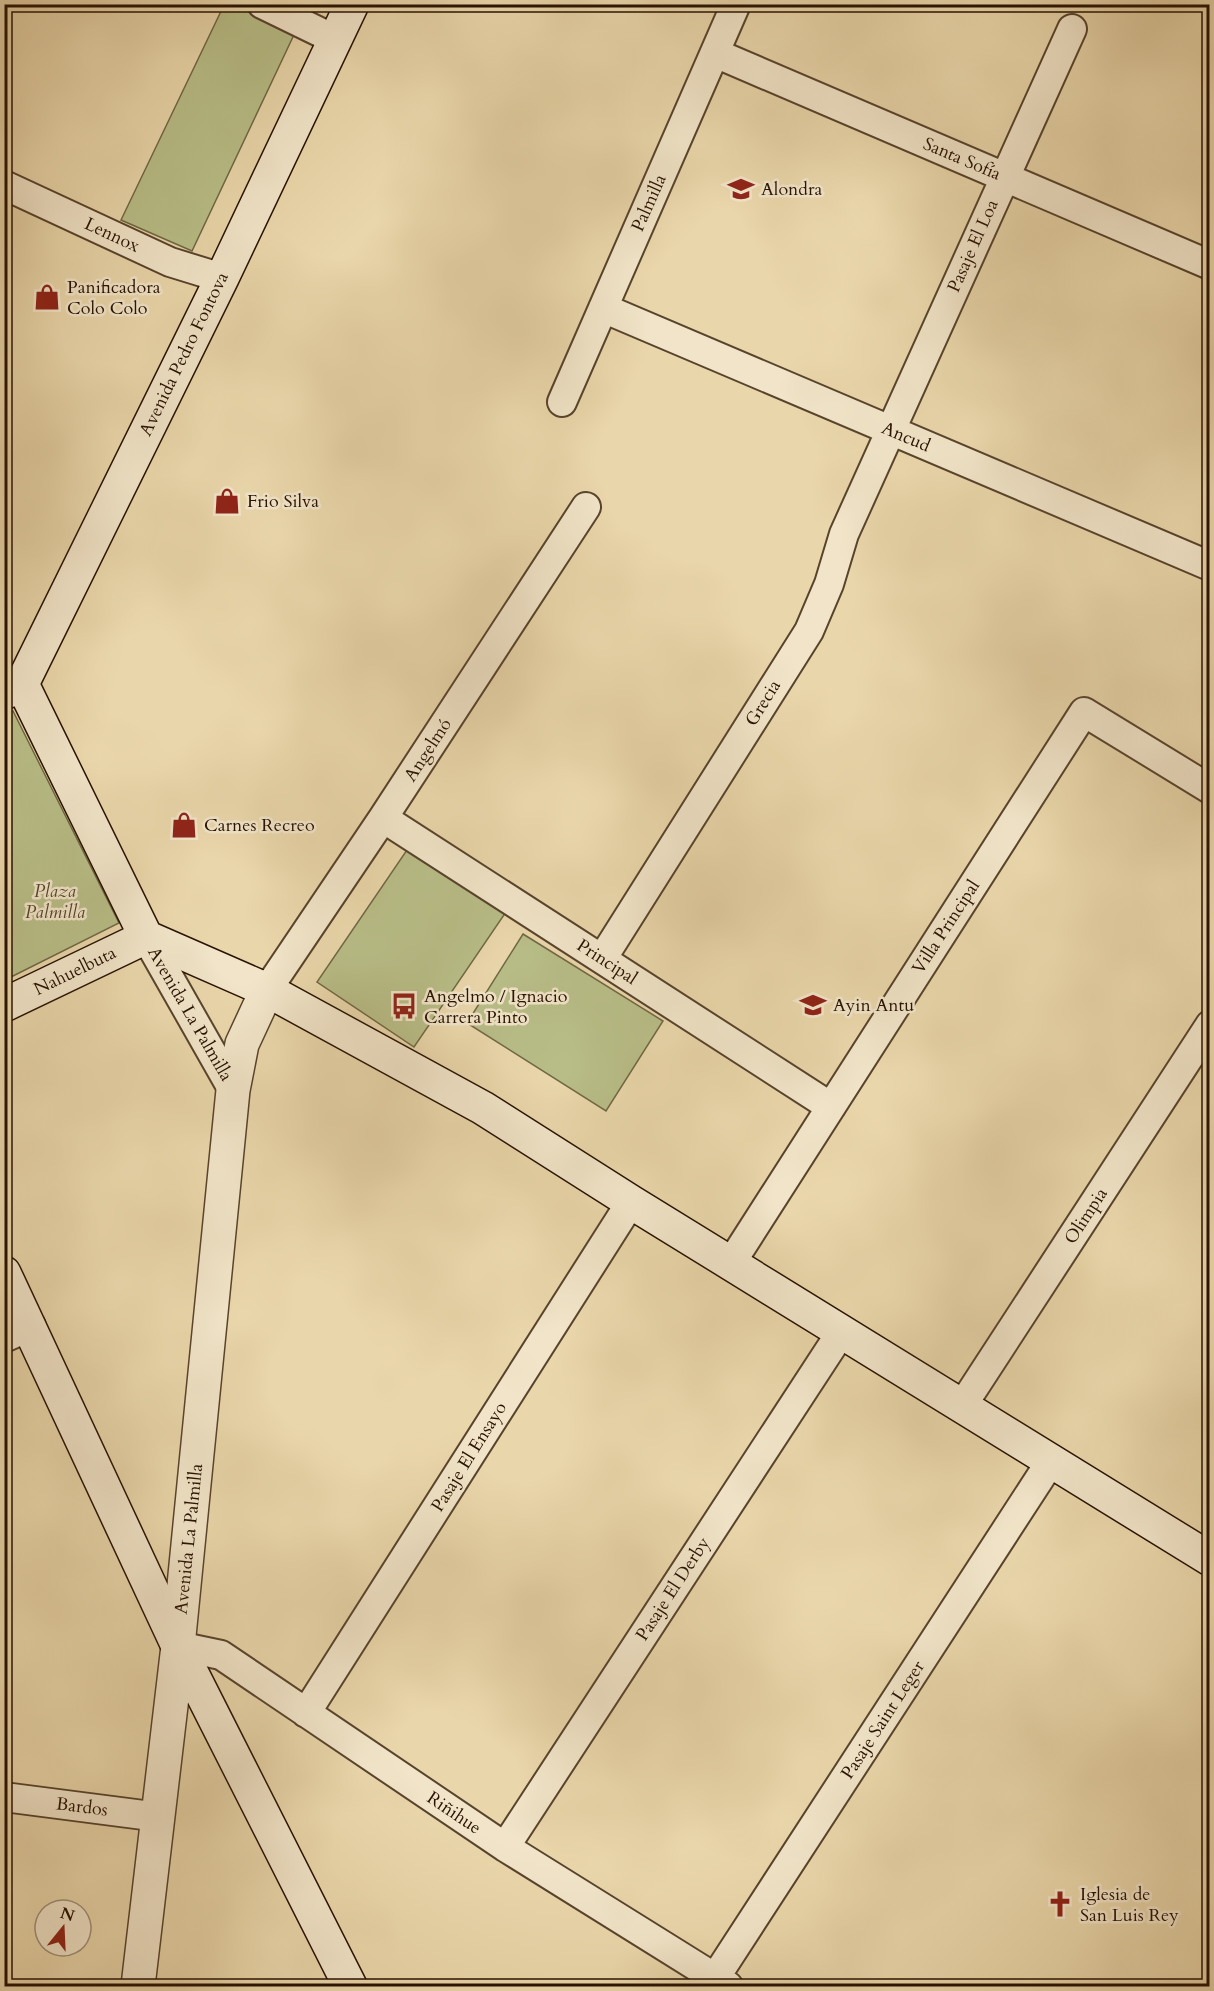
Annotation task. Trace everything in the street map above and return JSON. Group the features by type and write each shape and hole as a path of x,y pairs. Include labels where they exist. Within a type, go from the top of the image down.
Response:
{"main road":[{"name":"Avenida Pedro Fontova","path":"13,688 222,278 352,4"},
{"path":"13,688 146,937 267,990 483,1108 1209,1558"},
{"name":"Nahuelbuta","path":"4,1005 146,937"},
{"name":"Avenida La Palmilla","path":"138,1986 178,1646 233,1090 242,1044 267,990"},
{"path":"4,1273 18,1332 350,1986"}],"street":[{"path":"262,4 336,40"},
{"name":"Palmilla","path":"562,402 736,4"},
{"name":"Pasaje El Loa","path":"890,430 1072,29"},
{"name":"Santa Sofía","path":"715,53 1209,265"},
{"name":"Lennox","path":"4,185 170,262 222,278"},
{"name":"Ancud","path":"603,308 1209,566"},
{"name":"Grecia","path":"602,959 809,631 829,584 844,534 890,430"},
{"name":"Angelmó","path":"267,990 383,818 586,507"},
{"name":"Villa Principal","path":"731,1263 1084,712 1209,789"},
{"name":"Principal","path":"383,818 831,1107"},
{"name":"Avenida La Palmilla","path":"146,937 233,1090"},
{"name":"Olimpia","path":"962,1406 1209,1025"},
{"name":"Pasaje El Ensayo","path":"306,1713 632,1202"},
{"name":"Pasaje El Derby","path":"505,1847 842,1331"},
{"name":"Pasaje Saint Leger","path":"721,1982 1051,1461"},
{"name":"Riñihue","path":"178,1646 221,1655 505,1847 721,1982"},
{"name":"Bardos","path":"4,1797 159,1817"}],"green space":[{"path":"224,5 308,5 192,251 121,220"},
{"name":"Plaza Palmilla","path":"13,711 119,923 5,980 4,715"},
{"path":"409,847 506,912 414,1047 317,982"},
{"path":"523,934 663,1021 606,1111 467,1023"}],"place":[{"name":"Alondra","path":"741,189"},
{"name":"Panificadora Colo Colo","path":"47,297"},
{"name":"Frio Silva","path":"227,501"},
{"name":"Carnes Recreo","path":"184,825"},
{"name":"Ayin Antu","path":"813,1005"},
{"name":"Angelmo / Ignacio Carrera Pinto","path":"404,1006"},
{"name":"Iglesia de San Luis Rey","path":"1060,1904"}]}
